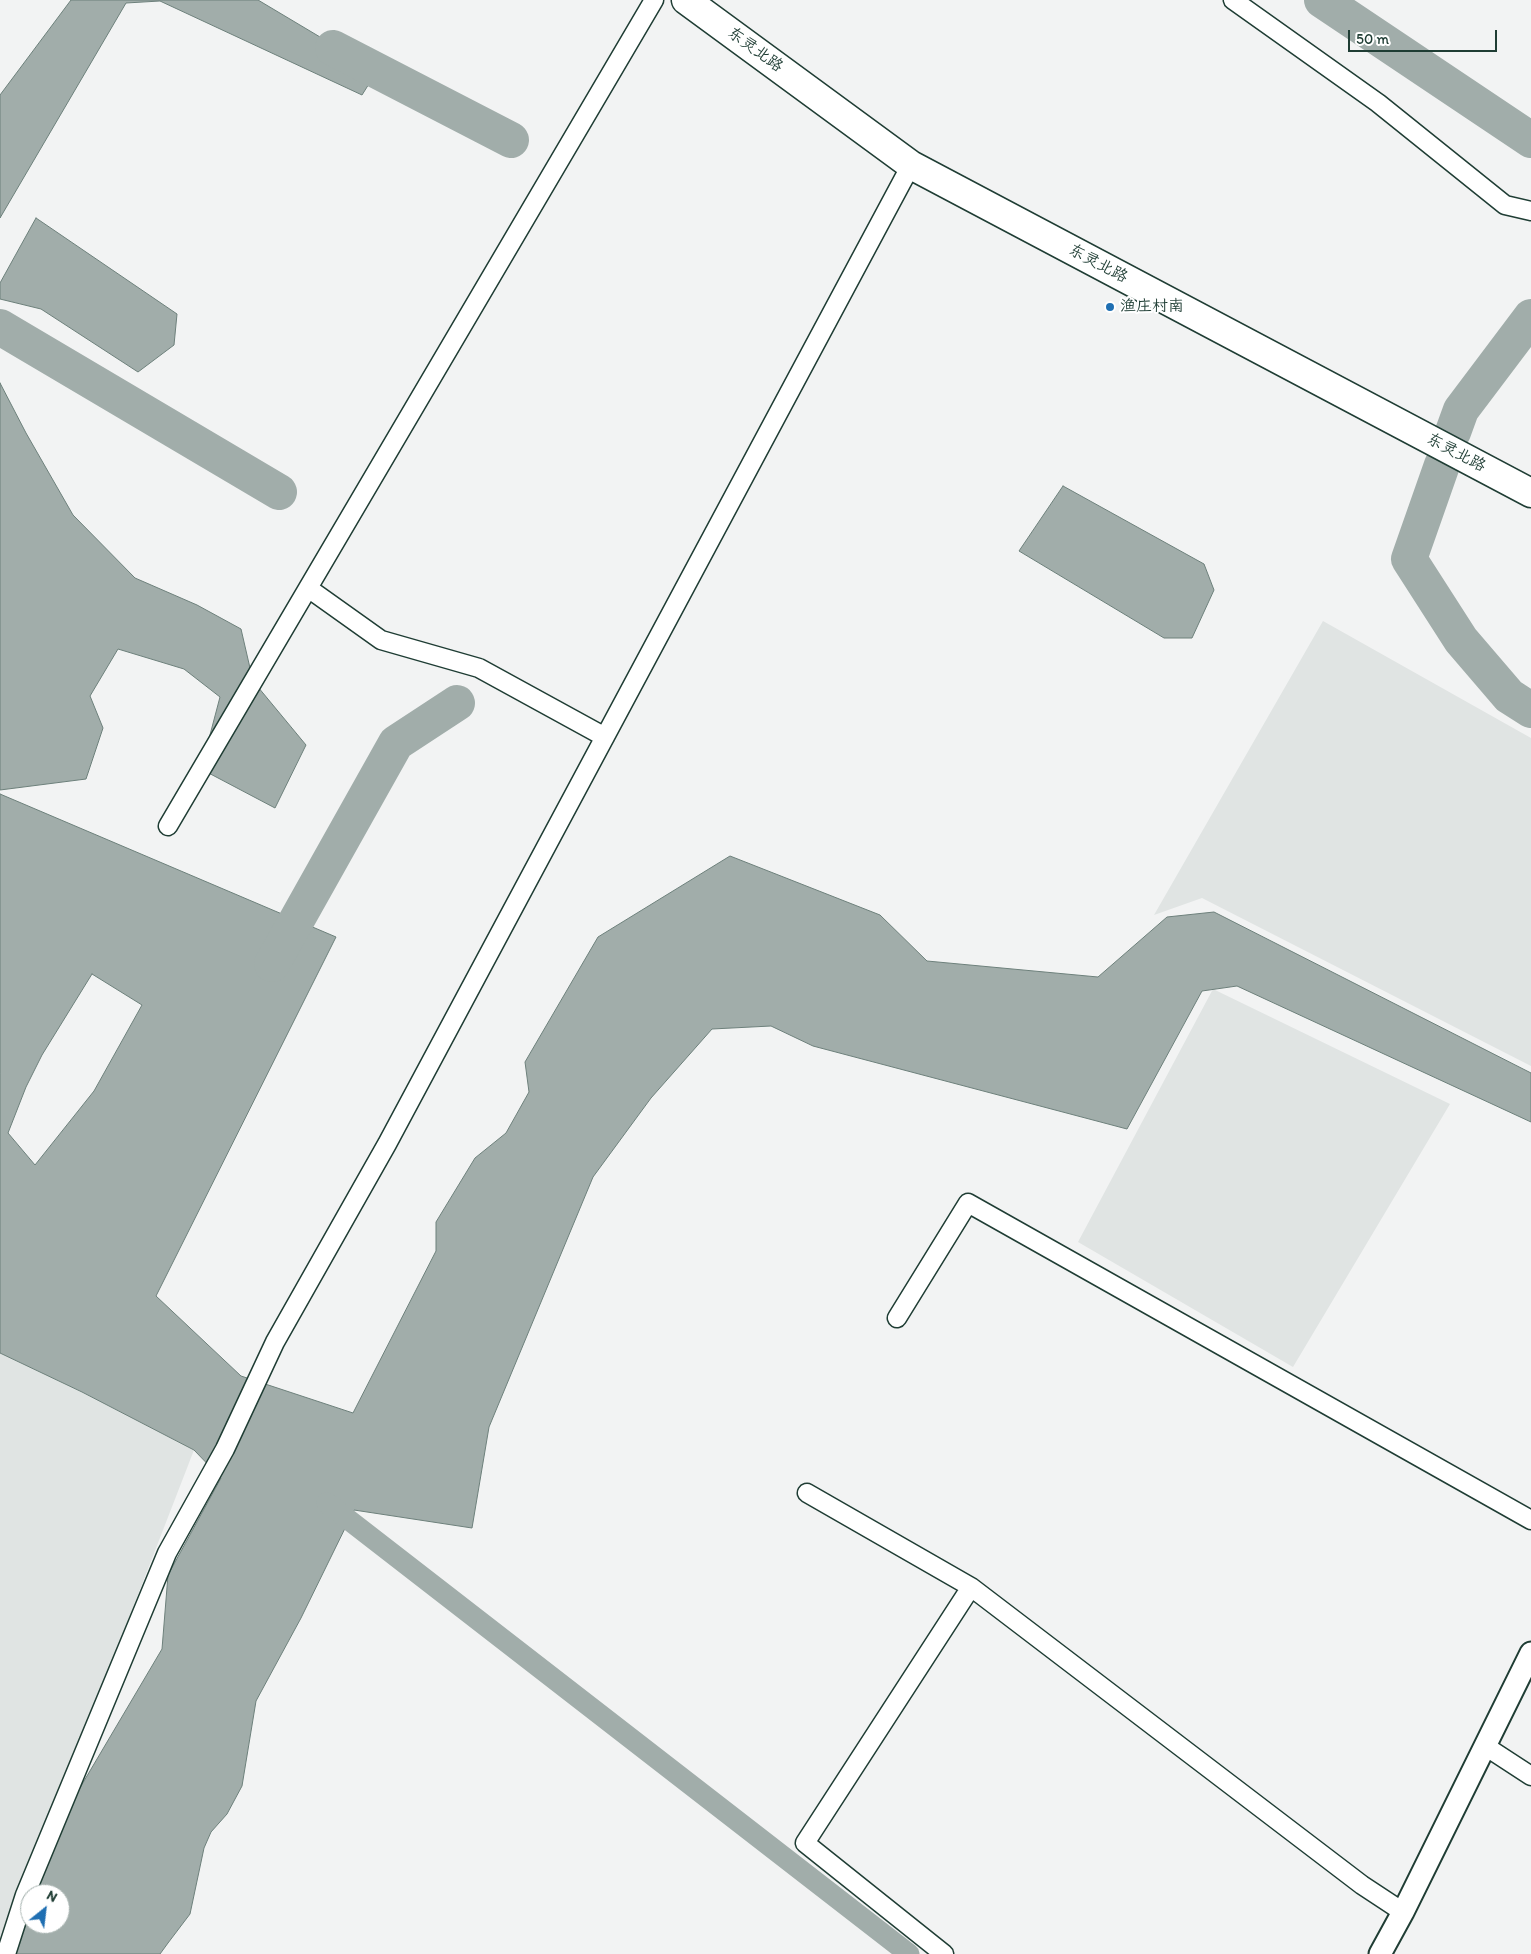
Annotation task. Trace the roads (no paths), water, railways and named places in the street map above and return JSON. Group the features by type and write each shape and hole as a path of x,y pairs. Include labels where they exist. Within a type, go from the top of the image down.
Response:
{"main road":[{"name":"东灵北路","path":"686,0 910,165 1531,493"}],"street":[{"path":"168,826 654,0"},
{"path":"1233,0 1378,103 1505,205 1531,212"},
{"path":"6,1954 25,1895 167,1553 225,1449 275,1342 387,1144 910,165"},
{"path":"308,588 381,640 478,668 605,736"},
{"path":"897,1318 968,1203 1531,1520"},
{"path":"807,1493 971,1587 1362,1885 1403,1912"},
{"path":"944,1954 806,1843 971,1587"},
{"path":"1380,1954 1403,1912 1531,1653"},
{"path":"1485,1746 1531,1776"}],"waterway":[{"path":"1322,0 1531,140"},
{"path":"333,48 511,140"},
{"path":"1453,432 1461,410 1531,317"},
{"path":"0,327 279,492"},
{"path":"1442,465 1409,559 1461,640 1509,696 1531,710"},
{"path":"272,964 396,743 457,703"},
{"path":"327,1503 909,1954"}],"place":[{"name":"渔庄村南","path":"1110,307"}]}
